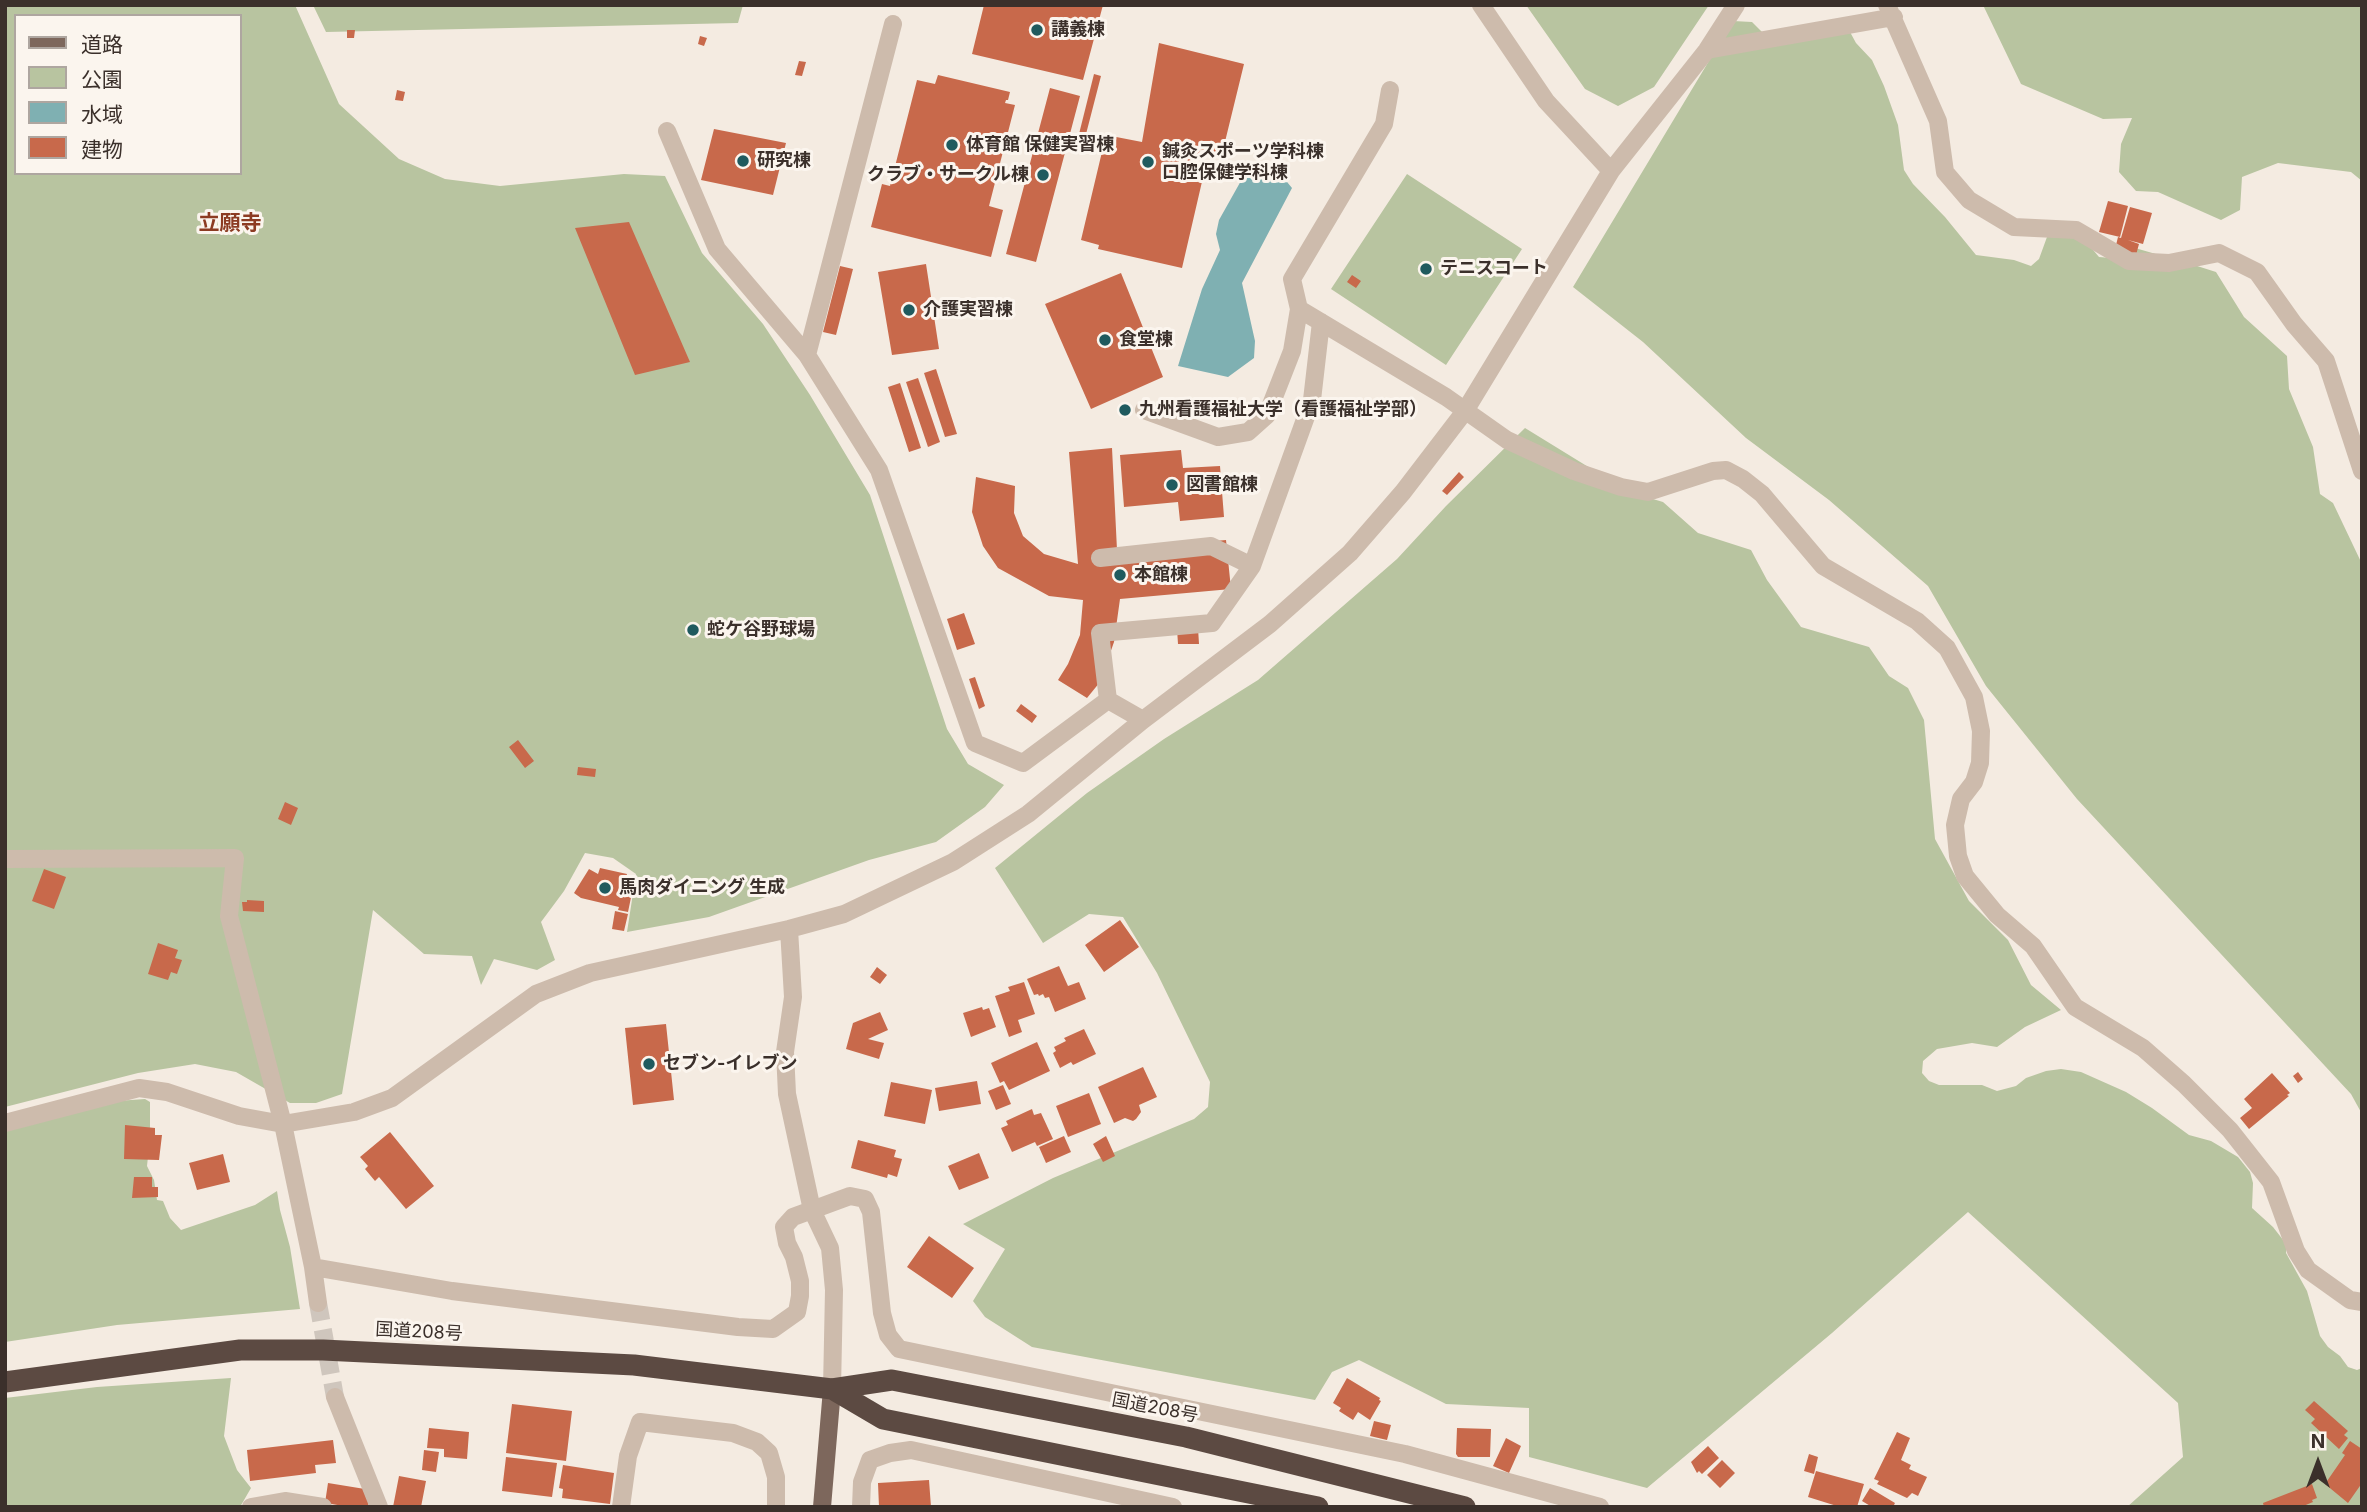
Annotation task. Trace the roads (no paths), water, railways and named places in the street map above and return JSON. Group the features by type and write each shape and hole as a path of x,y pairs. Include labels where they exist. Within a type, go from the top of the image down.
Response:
{"highway":[{"name":"国道208号","path":"5,1381 240,1350 310,1350 634,1365 832,1389 892,1380 1186,1437 1465,1507"},
{"name":"国道208号","path":"832,1389 883,1419 1318,1507"}],"main road":[{"path":"822,1507 832,1389"}],"street":[{"path":"1481,5 1546,101 1612,171"},
{"path":"5,1124 139,1088 167,1092 239,1116 283,1124 354,1112 392,1098 536,994 590,973 789,929 844,914 953,862 1028,814 1143,720 1270,624 1350,553 1403,492 1465,411 1612,171 1707,50 1736,5"},
{"path":"1707,50 1890,11 1938,121 1945,172 1969,200 2014,226 2076,230 2129,261 2169,263 2220,253 2257,272 2294,324 2326,360 2362,471"},
{"path":"807,355 893,24"},
{"path":"1144,410 1218,437 1248,432 1267,415 1292,351 1299,309 1292,279 1384,124 1390,90"},
{"path":"667,131 717,249 807,355 879,470 975,743 1023,763 1108,700"},
{"path":"1299,309 1446,397 1524,449 1574,471 1621,487 1648,492 1713,471 1726,470 1762,494 1824,566 1917,621 1947,649 1974,697 1981,731 1980,763 1974,782 1961,799 1955,825 1958,856 1965,876 1997,915 2033,946 2075,1007 2143,1048 2230,1130 2271,1182 2296,1251 2308,1270 2350,1300 2362,1302"},
{"path":"1108,700 1100,633 1212,623 1252,566 1311,400 1321,322"},
{"path":"1100,558 1211,547 1252,566"},
{"path":"1108,700 1143,720"},
{"path":"5,859 235,858 229,916 283,1124 318,1303"},
{"path":"789,929 793,997 785,1052 787,1094 812,1210 830,1248 834,1290 832,1389"},
{"path":"313,1267 452,1291 738,1327 773,1329 797,1312 800,1296 800,1280 784,1227 793,1217 850,1196 865,1199 871,1212 881,1313 888,1335 899,1349 1405,1454 1600,1507"},
{"path":"335,1397 379,1507"},
{"path":"621,1507 628,1456 640,1422 733,1433 757,1442 769,1453 776,1477 776,1507"},
{"path":"861,1507 862,1482 870,1460 911,1450 1173,1507"},
{"path":"251,1507 285,1500 324,1507"}],"water":[{"path":"1263,165 1278,171 1292,188 1242,283 1255,341 1254,358 1228,377 1178,366 1202,289 1220,250 1216,234 1219,220 1242,179"}],"tunnel":[{"path":"318,1303 335,1397"}],"place":[{"name":"講義棟","path":"1037,30"},
{"name":"体育館 保健実習棟","path":"952,145"},
{"name":"研究棟","path":"743,161"},
{"name":"鍼灸スポーツ学科棟 口腔保健学科棟","path":"1148,162"},
{"name":"クラブ・サークル棟","path":"1043,175"},
{"name":"テニスコート","path":"1426,269"},
{"name":"介護実習棟","path":"909,310"},
{"name":"食堂棟","path":"1105,340"},
{"name":"九州看護福祉大学（看護福祉学部）","path":"1125,410"},
{"name":"図書館棟","path":"1172,485"},
{"name":"本館棟","path":"1120,575"},
{"name":"蛇ケ谷野球場","path":"693,630"},
{"name":"馬肉ダイニング 生成","path":"605,888"},
{"name":"セブン-イレブン","path":"649,1064"}],"district":[{"name":"立願寺","path":"230,224"}]}
